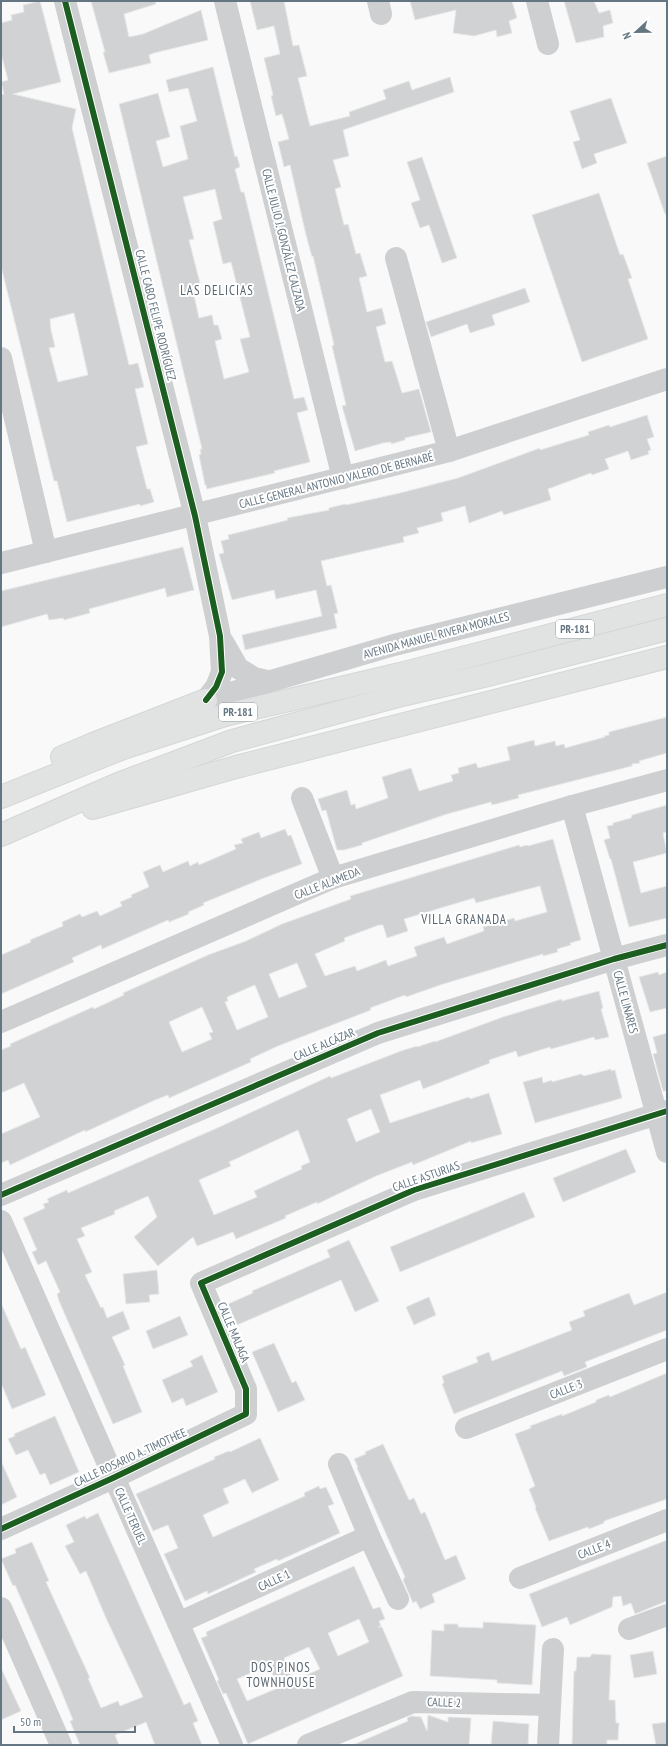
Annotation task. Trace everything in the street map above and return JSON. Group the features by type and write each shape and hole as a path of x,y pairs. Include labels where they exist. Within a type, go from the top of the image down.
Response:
{"highway":[{"name":"PR-181","path":"1,797 123,748 225,715 400,674 667,605"},
{"name":"PR-181","path":"1,835 118,784 232,740 402,695 492,674 667,629"},
{"path":"25,824 98,806 236,767 667,657"},
{"path":"1,784 93,744 206,700"}],"street":[{"name":"CALLE CABO FELIPE RODRÍGUEZ","path":"65,1 195,516 220,636"},
{"name":"CALLE JULIO J. GONZÁLEZ CALZADA","path":"225,1 343,478"},
{"path":"537,1 548,44"},
{"path":"396,258 449,451"},
{"path":"1,358 46,552"},
{"name":"CALLE GENERAL ANTONIO VALERO DE BERNABÉ","path":"1,563 195,516 449,451 667,379"},
{"name":"AVENIDA MANUEL RIVERA MORALES","path":"206,700 394,645 667,577"},
{"path":"220,636 238,668 254,678 267,681"},
{"path":"206,700 216,687 222,672 220,636"},
{"name":"CALLE ALAMEDA","path":"1,1022 333,878 572,806 667,780"},
{"path":"302,798 333,878"},
{"name":"CALLE LINARES","path":"572,806 614,959 662,1113 667,1152"},
{"name":"CALLE ALCÁZAR","path":"1,1195 378,1033 614,959 667,945"},
{"name":"CALLE ASTURIAS","path":"201,1283 414,1190 662,1113"},
{"name":"CALLE TERUEL","path":"1,1221 232,1745"},
{"name":"CALLE MALAGA","path":"201,1283 246,1389"},
{"name":"CALLE 3","path":"466,1428 667,1349"},
{"name":"CALLE ROSARIO A. TIMOTHEE","path":"1,1529 114,1478 246,1414 246,1389"},
{"path":"339,1464 369,1536 398,1599"},
{"name":"CALLE 4","path":"520,1578 667,1520"},
{"name":"CALLE 1","path":"178,1623 369,1536"},
{"path":"1,1608 61,1745"},
{"path":"629,1629 667,1616"},
{"path":"548,1745 553,1649"},
{"name":"CALLE 2","path":"308,1745 413,1702 549,1705"}],"building":[{"path":"40,1 61,82 13,94 76,109 72,128 129,365 138,363 144,387 135,389 148,444 136,447 147,489 150,489 154,502 67,522 57,481 54,481 1,266 1,95 4,94 1,82 8,80 1,54 1,23 12,20 11,15 24,12 23,5","holes":["74,313 88,375 58,382 49,348 55,347 50,319"]},
{"path":"91,1 155,1 156,4 124,14 129,37 143,34 201,10 208,40 154,53 149,55 151,63 109,73 103,52 105,52"},
{"path":"250,1 284,1 293,46 299,45 307,76 298,78 310,126 350,116 349,112 386,99 383,90 409,81 412,90 450,77 454,92 343,130 349,156 333,160 341,187 335,189 344,225 348,224 356,254 360,253 367,276 359,278 367,312 382,308 386,324 376,327 385,362 392,361 402,393 419,389 431,432 405,438 405,440 391,444 391,442 383,443 355,451 342,406 346,405 332,346 334,345 313,256 312,257 306,235 290,165 284,167 278,142 289,139 282,114 276,116 271,96 273,95 264,58 280,54 274,26 257,30"},
{"path":"410,1 512,1 517,18 509,21 512,33 497,37 496,30 474,36 453,33 456,10 415,20"},
{"path":"564,1 594,1 599,13 610,10 613,23 603,26 604,37 576,43"},
{"path":"213,67 235,157 237,156 240,167 235,169 241,192 244,192 294,399 304,397 308,410 297,413 310,462 274,471 275,473 207,489 199,455 201,454 200,449 202,449 119,104 158,93 170,137 156,141 163,167 188,159 180,126 197,121 188,88 169,92 166,80","holes":["215,189 222,219 213,222 223,264 231,262 250,337 240,339 249,372 224,379 215,341 222,339 218,325 214,325 212,315 199,318 192,286 200,283 189,240 194,239 183,197"]},
{"path":"611,98 627,143 594,154 597,163 582,169 573,142 580,140 570,111"},
{"path":"667,156 667,214 665,214 647,163"},
{"path":"422,157 457,258 442,263 429,225 420,228 411,203 420,200 407,162"},
{"path":"599,193 620,255 623,254 632,278 628,279 648,339 582,362 532,215"},
{"path":"525,288 530,302 492,315 495,325 470,333 467,324 431,337 426,322"},
{"path":"647,415 654,437 647,439 651,450 648,451 649,454 631,460 628,451 605,459 609,469 592,475 591,473 548,489 551,500 504,515 502,511 469,523 465,506 441,513 443,521 417,528 419,533 403,537 404,542 321,561 327,586 331,585 338,613 334,614 337,628 245,650 242,635 322,616 316,590 276,599 274,590 232,600 219,554 224,553 221,541 229,539 228,535 288,520 287,518 329,510 329,508 345,504 400,493 458,478 540,448 540,450 589,435 588,432 609,425 610,427"},
{"path":"183,547 194,590 167,597 165,588 89,609 90,613 64,620 63,618 49,620 47,614 1,627 1,591"},
{"path":"667,717 667,753 639,761 640,763 632,764 632,766 518,795 519,798 492,805 491,802 447,814 362,843 362,845 344,850 337,850 326,810 322,811 318,799 347,790 351,805 355,804 356,809 388,798 382,777 411,768 419,791 453,781 451,775 459,773 458,768 476,763 478,768 510,760 507,747 534,740 535,746 555,741 556,746 564,744 565,748 605,737 604,736 609,735 609,732"},
{"path":"667,805 667,832 663,833 667,853 633,862 641,893 667,886 667,918 629,927 611,859 604,840 610,838 607,826 631,818 632,815"},
{"path":"285,829 288,836 291,835 302,864 203,903 204,905 188,912 189,914 169,922 168,920 102,949 101,945 72,958 74,962 1,994 1,955 31,942 30,940 63,926 62,922 80,914 82,917 97,911 100,916 122,906 120,902 149,887 143,872 160,865 163,872 188,861 190,866 198,862 199,865 236,849 234,845 243,843 241,839 259,832 261,838"},
{"path":"553,839 581,940 557,949 558,952 543,956 543,954 440,985 406,997 405,995 370,1008 371,1010 278,1046 250,1059 251,1062 169,1098 168,1095 155,1100 85,1132 85,1130 10,1165 8,1160 1,1163 1,1134 40,1117 24,1083 1,1093 1,1050 11,1046 10,1044 93,1007 94,1009 124,995 123,993 208,955 246,941 282,924 351,899 350,896 519,845 520,847","holes":["540,886 547,912 515,921 514,918 483,927 484,931 447,944 444,937 414,947 417,956 388,966 386,960 357,971 355,966 325,976 315,954 345,941 344,938 379,925 383,925 387,938 408,931 404,919 474,898 476,903","297,963 307,987 279,998 269,974","255,985 268,1017 237,1030 225,1002 228,1001 227,997","202,1007 213,1032 209,1033 212,1039 182,1052 169,1022"]},
{"path":"658,972 659,975 667,972 667,1008 650,1012 639,977"},
{"path":"599,991 603,1008 601,1009 609,1037 595,1040 594,1037 551,1049 550,1047 518,1057 516,1051 489,1060 490,1063 423,1089 420,1080 380,1095 390,1123 469,1097 470,1099 489,1093 502,1134 471,1143 471,1141 413,1165 412,1162 376,1176 317,1204 317,1202 285,1216 286,1218 236,1239 233,1232 197,1246 193,1237 158,1266 134,1237 157,1217 148,1196 114,1211 115,1214 81,1228 85,1236 77,1239 92,1272 85,1275 101,1308 103,1307 107,1318 123,1311 130,1329 112,1337 125,1365 123,1366 142,1412 113,1424 59,1301 57,1294 60,1292 46,1261 38,1265 32,1252 37,1250 23,1218 45,1208 43,1204 49,1202 47,1199 67,1190 68,1193 215,1129 330,1076 331,1078 401,1051 435,1042 503,1017 562,999 562,1001","holes":["371,1109 380,1132 356,1142 347,1119","298,1130 310,1162 301,1166 302,1169 254,1191 257,1197 214,1215 199,1180 231,1166 229,1162"]},
{"path":"667,1033 667,1091 663,1091 653,1054 657,1053 653,1037"},
{"path":"611,1069 611,1071 615,1070 622,1098 535,1123 523,1082 542,1077 543,1083 552,1080 552,1082 581,1074 584,1076"},
{"path":"626,1149 636,1172 563,1202 553,1178"},
{"path":"524,1192 535,1217 400,1272 390,1247"},
{"path":"349,1240 379,1301 355,1312 341,1280 237,1325 228,1304 253,1293 252,1291 330,1257 327,1250"},
{"path":"157,1270 159,1294 149,1295 150,1302 126,1304 123,1274"},
{"path":"667,1292 667,1330 585,1362 587,1367 564,1376 562,1371 454,1414 442,1384 444,1383 442,1376 478,1362 476,1357 489,1352 492,1361 572,1330 569,1322 585,1316 583,1311 629,1293 634,1305"},
{"path":"429,1297 436,1315 414,1325 406,1307"},
{"path":"1,1303 21,1349 25,1347 46,1395 12,1409 1,1383"},
{"path":"180,1316 188,1335 153,1349 146,1331"},
{"path":"274,1343 292,1383 296,1381 305,1400 278,1412 252,1352"},
{"path":"202,1355 218,1392 186,1406 183,1398 172,1403 162,1380 193,1366 190,1361"},
{"path":"667,1373 667,1499 604,1521 604,1523 589,1529 588,1527 549,1541 535,1508 536,1507 529,1489 535,1486 515,1434 531,1428 530,1426 562,1414 562,1416 596,1402 596,1400 609,1395 610,1397"},
{"path":"55,1416 79,1472 50,1485 45,1473 40,1475 28,1450 16,1455 8,1439 15,1436 14,1434"},
{"path":"260,1438 279,1480 252,1493 245,1479 223,1489 229,1503 203,1515 213,1537 305,1496 304,1493 319,1486 320,1489 326,1487 334,1504 328,1506 340,1533 278,1561 277,1559 254,1569 256,1572 208,1594 207,1591 185,1601 164,1554 178,1548 168,1525 153,1531 136,1494 215,1459 214,1457 229,1451 230,1452"},
{"path":"383,1444 409,1500 414,1498 421,1514 425,1512 445,1560 456,1555 466,1579 432,1594 435,1602 420,1609 416,1601 413,1603 403,1580 405,1577 354,1459"},
{"path":"1,1461 17,1497 1,1505"},
{"path":"98,1513 184,1705 190,1702 198,1721 193,1723 202,1745 155,1745 146,1722 115,1735 119,1745 80,1745 70,1721 73,1720 58,1683 15,1585 13,1586 1,1559 16,1553 15,1549 32,1542 49,1581 46,1582 90,1678 88,1678 101,1708 118,1701 120,1706 143,1697 86,1571 80,1574 65,1546 74,1542 66,1525 85,1516 86,1519"},
{"path":"667,1540 667,1601 635,1614 631,1603 623,1606 621,1596 613,1597 612,1607 570,1625 567,1617 542,1627 529,1594"},
{"path":"354,1566 373,1609 380,1607 385,1619 379,1621 381,1626 378,1627 382,1627 403,1676 248,1744 226,1693 223,1694 217,1681 219,1680 201,1638 207,1636 206,1632","holes":["359,1619 369,1642 338,1656 328,1633","309,1647 320,1669 293,1681 284,1658","269,1665 278,1688 247,1701 237,1679"]},
{"path":"483,1622 536,1625 532,1685 497,1683 497,1680 430,1676 432,1630 444,1631 444,1624 458,1624 458,1627 483,1628"},
{"path":"653,1651 657,1674 634,1678 630,1655"},
{"path":"592,1654 611,1655 609,1700 615,1700 616,1723 619,1723 618,1740 607,1740 607,1745 572,1745 574,1671 576,1671 577,1657 590,1657"},
{"path":"1,1668 21,1711 1,1720"},
{"path":"428,1715 448,1722 448,1717 471,1718 469,1745 353,1745 408,1721 407,1718 411,1716 421,1717 427,1731"},
{"path":"493,1721 529,1724 528,1745 491,1745"},
{"path":"667,1722 667,1745 656,1745 652,1724"}],"cycle path":[{"path":"65,1 195,516 220,636 222,672 216,687 206,700"},
{"path":"1,1195 378,1033 614,959 667,945"},
{"path":"1,1529 113,1478 246,1414 246,1389 201,1283 414,1190 667,1111"}],"district":[{"name":"LAS DELICIAS","path":"217,290"},
{"name":"VILLA GRANADA","path":"464,919"},
{"name":"DOS PINOS TOWNHOUSE","path":"281,1674"}]}
